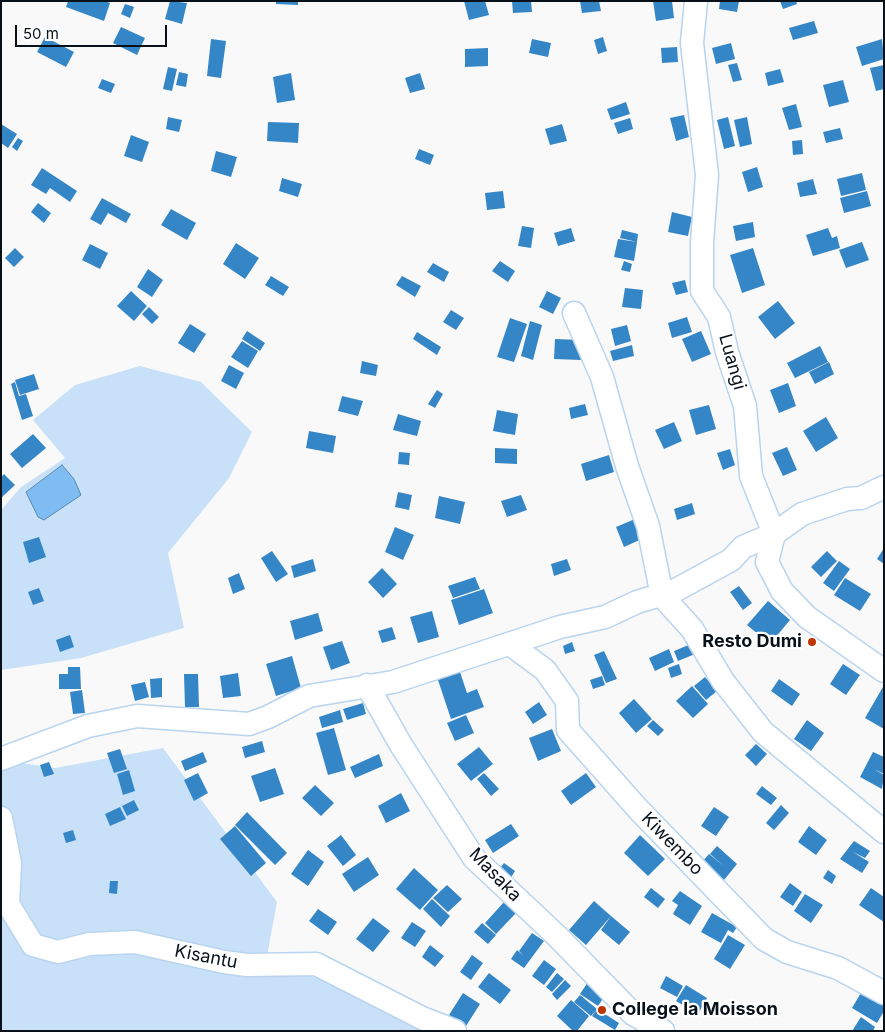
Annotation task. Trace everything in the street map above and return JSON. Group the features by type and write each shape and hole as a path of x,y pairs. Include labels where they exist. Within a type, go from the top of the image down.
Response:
{"street":[{"name":"Luangi","path":"696,1 692,43 697,73 707,175 702,243 702,291 719,317 727,352 745,406 751,476 774,534"},
{"path":"574,313 602,377 627,466 648,526 662,596 692,629 723,681 763,732 884,832"},
{"path":"1,758 88,726 137,716 249,724 268,717 308,696 393,682 560,627 605,617 637,602 662,596 732,560 743,547 774,534 802,514 847,500 861,498 884,487"},
{"path":"774,534 767,562 782,591 807,617 884,671"},
{"name":"Kiwembo","path":"511,644 545,670 567,702 568,730 638,809 764,939 787,952 838,968 884,993"},
{"name":"Masaka","path":"367,685 401,745 474,858 557,936 633,1014 663,1031"},
{"name":"Kisantu","path":"1,818 10,863 8,904 33,945 58,952 89,944 135,942 224,962 246,964 316,964 422,1018 456,1031"}],"shaded area":[{"path":"140,366 201,382 252,432 229,478 168,553 184,628 81,658 1,670 1,510 21,487 65,458 33,420 75,385"},
{"path":"163,748 277,902 267,956 434,1031 1,1031 1,760 55,768"}],"water":[{"path":"62,465 74,479 81,495 44,520 38,517 26,492"}],"building":[{"path":"68,1 105,1 110,3 104,21 66,7"},
{"path":"170,1 187,3 182,24 165,19"},
{"path":"276,1 298,1 298,5 276,4"},
{"path":"464,1 485,1 489,15 469,20"},
{"path":"512,1 531,1 532,12 513,13"},
{"path":"580,1 599,1 601,11 582,13"},
{"path":"653,1 672,1 674,18 656,21"},
{"path":"720,1 739,1 737,12 719,9"},
{"path":"780,1 796,1 797,4 783,9"},
{"path":"125,4 134,7 130,18 121,14"},
{"path":"814,21 818,33 793,40 789,28"},
{"path":"121,27 145,38 137,55 113,43"},
{"path":"45,37 74,52 66,67 37,52"},
{"path":"603,37 607,51 598,54 594,40"},
{"path":"211,39 226,41 221,78 207,76"},
{"path":"532,39 551,43 548,57 529,53"},
{"path":"882,39 884,59 862,66 856,47"},
{"path":"731,43 735,59 716,64 712,48"},
{"path":"677,47 678,62 662,63 661,48"},
{"path":"488,48 488,66 465,67 465,49"},
{"path":"737,63 742,80 733,82 728,65"},
{"path":"884,65 884,89 876,91 870,68"},
{"path":"168,67 177,69 172,91 163,89"},
{"path":"780,69 784,82 768,86 765,73"},
{"path":"179,72 188,74 186,87 176,85"},
{"path":"291,73 295,100 277,103 273,77"},
{"path":"420,73 425,89 410,93 405,78"},
{"path":"102,79 115,84 111,93 98,88"},
{"path":"843,80 849,102 829,107 823,85"},
{"path":"626,102 630,114 611,120 607,109"},
{"path":"796,104 802,127 789,130 782,108"},
{"path":"684,115 689,137 676,141 670,118"},
{"path":"168,117 182,120 179,132 166,129"},
{"path":"728,117 735,146 724,149 717,120"},
{"path":"747,117 752,144 740,147 734,120"},
{"path":"630,118 633,129 618,134 614,123"},
{"path":"268,122 299,123 298,143 267,141"},
{"path":"1,124 17,134 8,148 1,143"},
{"path":"562,124 567,141 550,145 545,129"},
{"path":"840,128 843,139 826,143 823,132"},
{"path":"131,135 149,142 142,162 124,156"},
{"path":"18,138 23,141 17,151 12,147"},
{"path":"802,140 803,154 793,155 792,141"},
{"path":"419,149 434,155 430,165 415,159"},
{"path":"216,151 237,157 231,177 211,171"},
{"path":"757,167 763,187 748,192 742,172"},
{"path":"42,168 77,191 70,202 50,188 46,194 31,185"},
{"path":"862,173 866,190 841,196 837,179"},
{"path":"282,178 302,184 298,197 279,191"},
{"path":"813,179 817,194 800,197 797,183"},
{"path":"503,191 505,208 487,210 485,193"},
{"path":"867,191 871,206 844,213 840,198"},
{"path":"102,198 131,214 126,223 108,213 101,225 90,219"},
{"path":"38,203 51,213 44,223 31,212"},
{"path":"171,209 196,223 187,240 161,225"},
{"path":"672,212 692,217 688,236 668,232"},
{"path":"753,222 755,237 736,241 733,226"},
{"path":"522,226 534,228 531,248 518,246"},
{"path":"571,228 575,241 558,246 554,233"},
{"path":"828,228 832,238 837,236 840,248 813,256 806,235"},
{"path":"622,230 638,234 637,242 620,238"},
{"path":"618,239 637,242 634,261 614,257"},
{"path":"862,242 869,260 846,268 839,250"},
{"path":"236,243 259,258 245,279 223,264"},
{"path":"90,244 108,253 100,269 82,260"},
{"path":"15,248 24,257 14,267 5,258"},
{"path":"753,248 765,285 742,293 730,255"},
{"path":"500,261 515,271 508,282 492,271"},
{"path":"624,261 632,264 630,272 621,270"},
{"path":"433,263 449,272 444,282 427,272"},
{"path":"148,269 163,280 152,297 137,287"},
{"path":"271,276 289,287 283,296 265,285"},
{"path":"402,276 421,286 415,297 396,285"},
{"path":"685,280 688,292 676,295 672,283"},
{"path":"625,288 643,290 641,309 622,307"},
{"path":"131,291 147,306 134,321 117,306"},
{"path":"547,291 561,298 553,314 539,307"},
{"path":"778,301 795,323 775,339 758,317"},
{"path":"149,307 159,317 152,324 142,314"},
{"path":"451,310 464,318 456,330 443,322"},
{"path":"687,317 692,332 672,338 668,323"},
{"path":"510,318 527,324 514,362 497,357"},
{"path":"530,321 542,325 533,360 521,356"},
{"path":"190,324 206,334 194,353 178,343"},
{"path":"627,325 631,341 615,346 611,329"},
{"path":"247,331 265,343 260,351 242,339"},
{"path":"701,331 711,354 692,362 682,339"},
{"path":"417,332 441,347 437,355 413,339"},
{"path":"555,339 581,340 581,360 554,359"},
{"path":"242,341 258,351 248,368 231,357"},
{"path":"632,345 634,356 613,361 610,351"},
{"path":"820,346 828,362 795,378 787,363"},
{"path":"362,361 378,365 376,376 360,373"},
{"path":"829,362 834,374 815,384 809,372"},
{"path":"229,365 244,373 236,389 221,381"},
{"path":"34,374 39,389 20,395 15,380"},
{"path":"15,382 19,396 26,394 33,416 22,420 11,384"},
{"path":"788,383 796,406 779,413 770,390"},
{"path":"437,390 443,394 435,408 428,404"},
{"path":"342,396 363,401 358,416 338,411"},
{"path":"585,404 588,415 571,419 569,408"},
{"path":"709,405 716,429 696,435 689,410"},
{"path":"497,410 518,414 515,435 493,431"},
{"path":"398,414 421,421 417,436 393,430"},
{"path":"826,417 838,438 816,452 803,431"},
{"path":"674,422 682,441 664,449 655,430"},
{"path":"309,431 336,436 333,453 306,448"},
{"path":"33,434 46,448 22,468 10,454"},
{"path":"787,447 797,470 783,476 772,453"},
{"path":"495,448 517,449 517,464 495,463"},
{"path":"730,449 735,465 723,470 717,453"},
{"path":"399,452 410,453 409,465 398,464"},
{"path":"609,455 614,472 586,481 581,464"},
{"path":"4,474 15,485 1,498 1,477"},
{"path":"398,492 412,495 409,510 395,507"},
{"path":"521,495 527,510 507,517 501,501"},
{"path":"439,496 465,502 460,524 435,518"},
{"path":"692,503 695,514 677,520 674,509"},
{"path":"635,519 644,538 624,547 616,527"},
{"path":"395,527 414,535 403,560 385,552"},
{"path":"39,537 46,557 29,563 23,542"},
{"path":"884,548 884,564 877,559"},
{"path":"272,551 288,574 276,582 261,558"},
{"path":"827,551 837,561 821,577 811,567"},
{"path":"313,559 316,571 294,578 291,566"},
{"path":"567,559 571,570 554,576 551,564"},
{"path":"839,561 850,569 834,591 823,583"},
{"path":"382,568 397,584 383,598 368,582"},
{"path":"239,573 245,589 233,594 228,578"},
{"path":"475,577 480,589 453,598 448,586"},
{"path":"845,578 871,594 860,611 834,595"},
{"path":"739,586 752,603 743,610 730,592"},
{"path":"39,588 44,601 33,605 28,592"},
{"path":"484,589 493,613 459,625 451,600"},
{"path":"768,601 790,620 770,644 747,625"},
{"path":"432,611 439,637 418,643 410,617"},
{"path":"318,613 323,631 295,640 290,621"},
{"path":"392,627 396,639 382,643 378,631"},
{"path":"70,635 74,647 60,652 56,640"},
{"path":"342,641 350,663 331,670 323,647"},
{"path":"572,642 575,651 565,654 563,646"},
{"path":"691,644 695,654 678,661 674,651"},
{"path":"669,649 674,662 655,671 649,658"},
{"path":"604,651 617,679 606,683 594,655"},
{"path":"292,656 301,688 276,696 266,664"},
{"path":"679,664 682,674 671,678 668,668"},
{"path":"843,664 860,675 846,695 830,684"},
{"path":"68,667 80,667 81,689 59,689 59,674 68,674"},
{"path":"460,672 467,693 477,689 484,707 451,719 438,680"},
{"path":"238,673 241,696 223,698 220,676"},
{"path":"184,674 198,674 199,707 185,707"},
{"path":"602,676 605,685 593,689 590,680"},
{"path":"705,677 717,691 706,700 694,686"},
{"path":"162,678 162,697 151,698 150,679"},
{"path":"779,679 800,694 792,706 771,691"},
{"path":"145,682 149,697 135,701 131,685"},
{"path":"884,685 884,729 865,718"},
{"path":"692,686 708,704 693,718 676,701"},
{"path":"82,690 85,713 73,714 70,692"},
{"path":"634,699 652,719 636,733 619,713"},
{"path":"539,702 547,715 533,724 525,712"},
{"path":"363,703 366,714 347,720 343,709"},
{"path":"340,710 343,722 322,728 319,717"},
{"path":"466,715 474,733 455,741 447,723"},
{"path":"653,720 664,730 658,736 647,726"},
{"path":"807,720 824,733 811,751 794,739"},
{"path":"334,728 346,770 328,775 316,733"},
{"path":"552,729 561,751 538,761 529,738"},
{"path":"262,741 265,752 245,758 242,747"},
{"path":"756,744 767,754 756,766 745,755"},
{"path":"479,747 493,764 471,781 457,764"},
{"path":"120,749 127,769 114,773 107,753"},
{"path":"203,752 207,762 185,771 181,761"},
{"path":"873,752 884,757 884,774 874,769 884,775 882,789 860,777"},
{"path":"379,754 383,766 355,778 350,767"},
{"path":"49,762 54,774 44,777 40,765"},
{"path":"275,768 284,794 260,802 251,776"},
{"path":"129,770 135,791 123,795 117,774"},
{"path":"198,773 208,793 194,801 184,780"},
{"path":"484,773 499,789 491,796 477,779"},
{"path":"586,773 596,787 571,805 561,791"},
{"path":"315,785 334,803 321,816 302,798"},
{"path":"762,786 777,798 771,805 756,794"},
{"path":"401,793 410,811 386,823 378,806"},
{"path":"134,800 139,810 127,816 122,806"},
{"path":"781,805 789,813 774,830 766,823"},
{"path":"120,807 126,819 110,826 105,814"},
{"path":"714,807 729,817 716,836 701,826"},
{"path":"247,812 287,853 275,865 235,825"},
{"path":"511,824 519,836 493,853 485,840"},
{"path":"235,826 266,863 251,876 220,839"},
{"path":"809,826 827,840 816,855 798,842"},
{"path":"73,830 76,840 66,843 63,833"},
{"path":"341,835 356,855 343,866 327,846"},
{"path":"640,835 665,859 648,876 624,853"},
{"path":"854,841 870,851 865,858 853,852 869,862 862,873 840,859"},
{"path":"717,846 737,864 724,880 702,862 709,854 724,866 710,854"},
{"path":"308,850 324,862 308,886 291,874"},
{"path":"368,857 379,875 354,892 342,874"},
{"path":"504,863 515,871 510,879 498,871"},
{"path":"414,868 438,890 420,910 396,889"},
{"path":"828,870 836,876 832,884 823,878"},
{"path":"110,881 118,881 117,894 109,893"},
{"path":"790,883 802,892 793,906 780,897"},
{"path":"447,885 462,899 448,912 433,898"},
{"path":"651,888 665,899 658,908 644,897"},
{"path":"871,888 884,897 884,922 859,905"},
{"path":"680,891 702,906 690,925 673,914 678,905 672,901"},
{"path":"805,894 823,905 811,923 794,911"},
{"path":"432,899 450,916 441,927 423,909"},
{"path":"594,901 611,916 586,945 569,930"},
{"path":"504,902 516,913 496,934 485,923"},
{"path":"318,909 337,922 328,935 309,921"},
{"path":"712,913 737,927 733,933 728,930 721,943 701,932"},
{"path":"611,916 630,932 619,945 601,930"},
{"path":"373,918 390,931 373,952 356,939"},
{"path":"412,922 426,931 415,947 401,938"},
{"path":"482,923 496,935 488,944 474,932"},
{"path":"532,933 544,941 524,968 511,959 517,950 524,956 519,951"},
{"path":"728,935 745,945 730,969 714,959"},
{"path":"430,945 444,956 435,967 422,957"},
{"path":"472,955 483,963 471,980 460,972"},
{"path":"544,960 556,969 544,985 532,976"},
{"path":"489,973 511,990 500,1004 478,987"},
{"path":"557,973 564,979 552,992 546,987"},
{"path":"666,976 683,986 677,997 660,988"},
{"path":"590,979 608,991 598,1006 580,994"},
{"path":"565,980 571,986 557,1000 552,994"},
{"path":"686,985 707,998 698,1014 676,1001"},
{"path":"862,991 884,1004 884,1011 877,1023 852,1008"},
{"path":"463,993 480,1004 466,1026 449,1015"},
{"path":"580,995 597,1009 591,1016 574,1002"},
{"path":"571,1000 589,1016 577,1031 573,1031 557,1016"},
{"path":"597,1009 619,1023 615,1030 592,1016"},
{"path":"861,1017 875,1027 873,1031 852,1031"}],"place":[{"name":"Resto Dumi","path":"812,642"},
{"name":"College la Moisson","path":"602,1010"}]}
